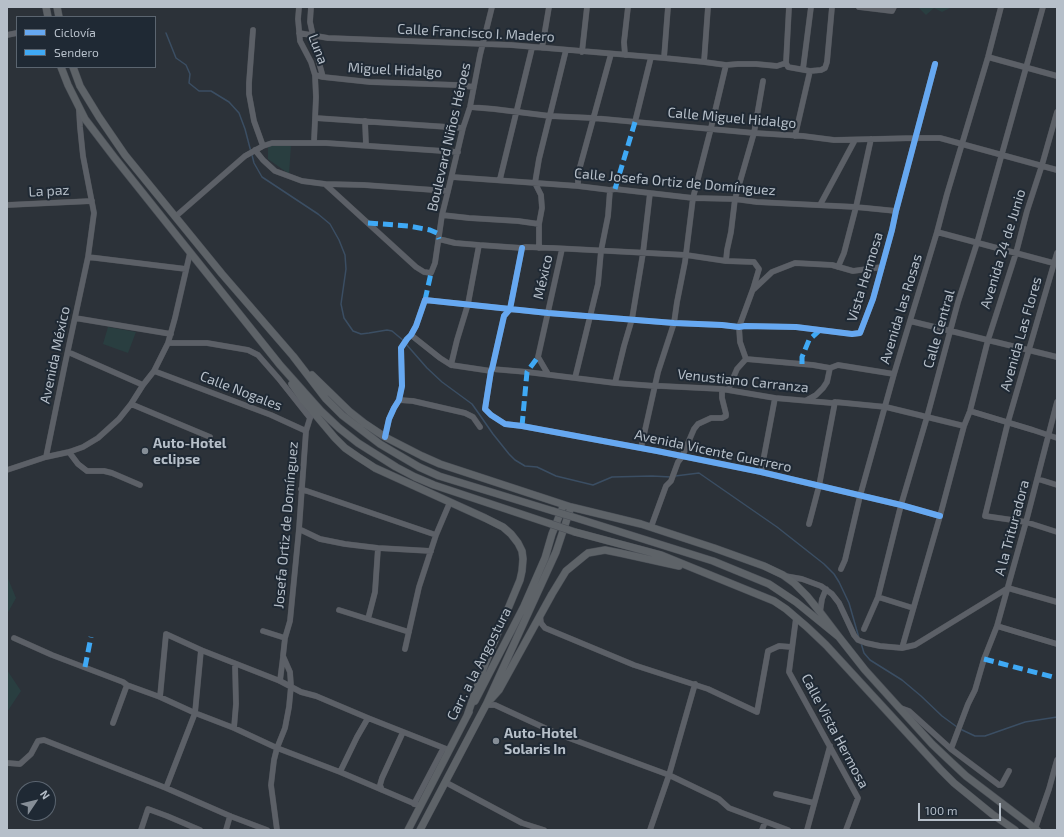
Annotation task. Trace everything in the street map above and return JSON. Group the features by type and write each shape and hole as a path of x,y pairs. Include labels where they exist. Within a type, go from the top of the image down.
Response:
{"main road":[{"path":"60,68 85,120 280,365 321,411 339,428 364,447 396,467 434,485 575,532 661,555 774,601 796,618 826,645 954,783 992,814 1015,830"},
{"path":"73,68 80,86 99,117 125,155 175,217 293,356 326,399 342,415 380,444 439,476 553,510 713,561 769,584 796,602 839,637"},
{"path":"293,356 350,412 364,423 385,437 422,456 440,464 568,506 641,524 714,548 764,566 783,575 794,583 820,612 865,670 932,744 966,776 1036,830"},
{"path":"280,365 303,400 311,416 345,448 374,468 503,527 518,543 522,551 523,559 520,580 485,664 467,716"},
{"name":"Carr. a la Angostura","path":"420,830 486,704 556,552 568,506"},
{"name":"Carr. a la Angostura","path":"408,830 417,805 446,750 484,685 524,606 544,558 552,534 568,506"},
{"path":"486,704 499,690 566,571 588,553 605,550 694,569"}],"street":[{"name":"Luna","path":"299,7 298,19 300,41 311,62 315,75 316,97 314,142"},
{"path":"311,7 310,22 312,36 323,77"},
{"name":"Boulevard Niños Héroes","path":"325,184 416,267 424,272 431,273 435,263 442,215 463,128 470,107 492,7"},
{"path":"542,48 549,7"},
{"path":"582,52 587,7"},
{"path":"625,55 624,42 628,7"},
{"path":"664,58 668,7"},
{"path":"704,62 708,7"},
{"path":"787,65 789,7"},
{"path":"803,69 811,7"},
{"path":"641,448 658,372 674,323 686,255 693,198 712,128 726,65 787,65 810,71 825,68 827,62 832,7"},
{"path":"859,7 893,9"},
{"name":"Avenida las Rosas","path":"841,569 845,560 860,496 894,374 937,232 1001,7"},
{"name":"Calle Central","path":"864,629 878,597 901,505 950,331 977,244 1043,7"},
{"path":"253,30 249,94 254,121 263,146"},
{"name":"Calle Francisco I. Madero","path":"299,33 328,38 483,44 542,48 664,58 726,65"},
{"path":"500,180 532,48"},
{"path":"539,248 539,224 542,208 541,195 535,183 539,159 566,50"},
{"path":"578,186 578,174 612,54"},
{"path":"635,122 651,57"},
{"path":"988,57 1057,76"},
{"path":"916,138 935,64"},
{"path":"795,136 810,71"},
{"name":"Miguel Hidalgo","path":"315,75 370,82 474,87"},
{"path":"726,261 735,199 754,133 763,81"},
{"name":"Calle Miguel Hidalgo","path":"470,107 550,116 712,128 834,140 940,138 1057,170"},
{"name":"Avenida México","path":"46,457 88,257 94,213 83,156 79,108"},
{"name":"Avenida 24 de Junio","path":"902,648 964,426 970,411 988,340 1016,253 1026,211 1042,166 1057,112"},
{"path":"315,118 365,120 463,128"},
{"path":"365,120 366,145"},
{"name":"Vista Hermosa","path":"739,327 796,327 852,334 860,333 873,300 916,138"},
{"path":"838,266 844,252 856,207 871,139"},
{"path":"820,205 855,140"},
{"path":"175,217 245,156 263,146 272,143 314,142 458,152"},
{"path":"254,151 275,171 302,181 325,184 364,185 448,191"},
{"name":"Calle Josefa Ortiz de Domínguez","path":"452,177 578,186 610,190 615,189 693,198 735,199 757,202 856,207 896,211"},
{"path":"575,378 598,284 601,251 608,216 610,190"},
{"path":"615,383 632,320 643,254 650,193"},
{"name":"La paz","path":"7,205 92,201"},
{"path":"442,215 539,224"},
{"path":"937,232 1055,264"},
{"name":"México","path":"439,240 479,246 562,249 538,357 548,374"},
{"path":"411,335 440,358 452,365 457,340 468,304 479,246"},
{"path":"492,370 504,316 510,309 522,248"},
{"path":"562,249 686,255 726,261 754,262 759,269 739,327 740,342 746,358"},
{"path":"7,470 83,447 98,438 111,427 131,404 154,370 168,343 176,318 190,253"},
{"name":"Avenida Las Flores","path":"1026,522 985,516 1008,422 1057,253"},
{"path":"88,257 186,268"},
{"path":"753,289 772,272 795,264 832,265 853,271 882,267"},
{"path":"385,437 389,420 399,400 402,386 402,348 416,326 425,300 548,313 739,327"},
{"path":"75,318 171,334"},
{"path":"910,320 1057,357"},
{"path":"168,343 207,343 248,350 258,356 279,379 298,405 311,416 306,430"},
{"path":"68,352 143,385"},
{"path":"746,358 830,368 838,365 894,374"},
{"path":"651,528 666,486 671,481 694,429 698,424 711,418 722,418 726,416 722,398 725,389 737,369 746,358"},
{"name":"Venustiano Carranza","path":"452,365 492,370 548,374 615,383 725,389 775,398 886,407 964,426"},
{"path":"807,400 821,391 827,382 830,368"},
{"name":"Calle Nogales","path":"154,370 306,430"},
{"name":"Avenida Vicente Guerrero","path":"492,370 484,409 505,424 641,448 761,472 901,505 940,516"},
{"path":"821,391 826,402"},
{"path":"761,472 775,398"},
{"path":"399,400 413,401 465,413 473,417 480,427"},
{"path":"809,524 819,486 835,402"},
{"name":"A la Trituradora","path":"902,648 915,645 1008,588 1038,479 1057,402"},
{"path":"131,404 210,437"},
{"path":"970,411 1057,438"},
{"name":"Josefa Ortiz de Domínguez","path":"280,681 284,638 290,621 299,529 306,430"},
{"path":"69,452 78,464 87,471 104,471 112,473 140,485"},
{"path":"1038,479 1057,485"},
{"path":"301,489 436,534"},
{"path":"406,649 419,587 436,534 450,502"},
{"path":"1026,522 1057,532"},
{"path":"299,529 320,539 345,544 378,548 431,550"},
{"path":"368,619 375,592 378,548"},
{"path":"783,575 821,586 832,594 839,603 854,635 858,640 880,646 902,648"},
{"path":"951,749 968,704 975,690 984,659 997,626 1008,588 1057,602"},
{"path":"820,612 822,599 826,589"},
{"path":"878,597 913,608"},
{"path":"339,610 409,632"},
{"path":"540,615 541,623 545,628"},
{"name":"Calle Vista Hermosa","path":"796,618 789,672 858,798 846,830"},
{"path":"997,626 1057,644"},
{"path":"531,631 537,628 545,628 634,665 708,689 757,712 768,651 779,646 792,646"},
{"path":"263,631 284,638"},
{"path":"160,697 166,634 201,650 280,681 301,692 316,696 446,750"},
{"path":"14,638 52,655 160,697 277,748 340,772 417,805"},
{"path":"166,788 195,713 201,650"},
{"path":"278,830 271,785 274,760 285,728 291,686 290,672 283,656"},
{"path":"234,728 236,704 235,664"},
{"path":"650,830 669,776 695,684"},
{"path":"113,723 127,685"},
{"path":"486,704 495,705 558,734 669,776 719,799 729,808 788,830"},
{"path":"898,707 909,711 951,749 999,785 1002,784 1008,771"},
{"path":"340,772 368,718"},
{"path":"382,790 380,785 382,778 403,732"},
{"path":"7,763 20,764 31,754 38,741 44,740 267,830"},
{"path":"807,830 830,746"},
{"path":"1036,830 1057,760"},
{"path":"445,782 522,822 544,830"},
{"path":"776,794 814,803"},
{"path":"141,830 148,809 167,816 185,827 200,830"},
{"path":"226,830 230,816"},
{"path":"762,830 765,822"}],"green space":[{"path":"918,7 950,8 942,12 934,8 926,15"},
{"path":"268,145 291,146 289,174 268,159"},
{"path":"108,327 136,332 128,353 103,344"},
{"path":"7,576 16,598 7,614"},
{"path":"7,670 21,691 7,712"}],"waterway":[{"path":"166,33 176,58 186,65 190,74 189,83 199,91 211,91 229,102 239,113 251,152"},
{"path":"252,155 254,163 262,177 318,214 330,224 345,255 346,269 341,304 344,318 353,331 361,334 387,330 392,331 404,341"},
{"path":"406,344 427,368 442,382 472,404 509,454 525,466 537,467 556,476 593,485 612,477 671,477"},
{"path":"675,476 699,473 777,527 824,564 834,574 849,603 859,638"},
{"path":"861,643 864,653 870,660 902,680 942,716 957,727"},
{"path":"960,729 975,736 985,736 1025,722 1057,717"}],"marked path":[{"path":"615,189 635,122"},
{"path":"368,223 409,226 430,230 437,233 439,239"},
{"path":"425,300 431,273"},
{"path":"802,364 802,357 809,340 820,330"},
{"path":"522,426 527,372 538,357"},
{"path":"85,667 91,637"},
{"path":"984,659 1057,678"}],"cycle path":[{"path":"385,437 389,419 399,400 402,386 401,348 416,326 425,300 548,313 674,323 739,327 796,327 852,334 860,333 873,299 935,64"},
{"path":"522,248 510,309 504,316 491,371 485,409 505,424 657,451 761,472 901,505 940,516"}],"place":[{"name":"Auto-Hotel eclipse","path":"145,451"},
{"name":"Auto-Hotel Solaris In","path":"496,741"}]}
